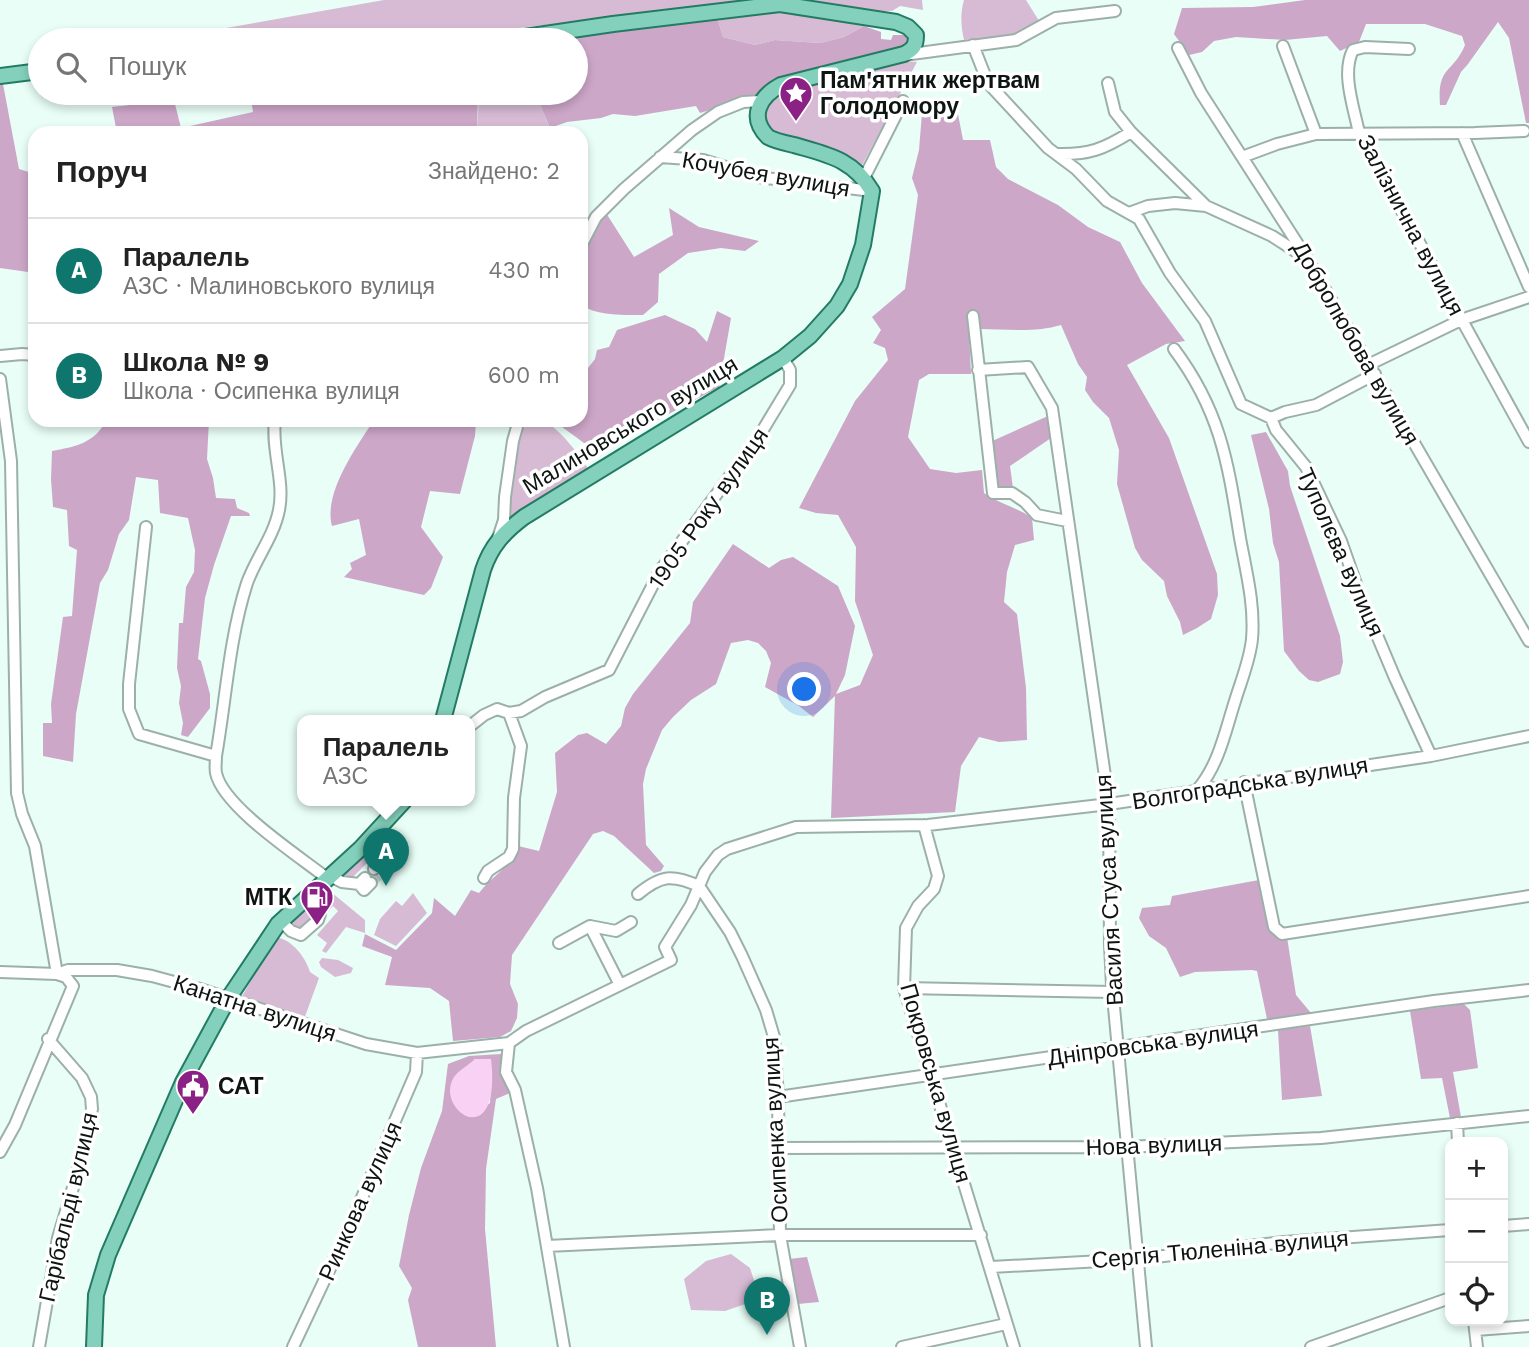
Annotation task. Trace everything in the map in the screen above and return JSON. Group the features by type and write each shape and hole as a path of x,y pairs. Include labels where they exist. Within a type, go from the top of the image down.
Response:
{"main road":[{"path":"586,28 779,4 896,22 908,27 916,35 916,44 911,50 894,57 781,85 761,101 757,113 758,121 768,137 826,154 849,164 868,185"},
{"path":"0,76 28,72"},
{"name":"Малиновського вулиця","path":"444,715 483,570 488,554 497,541 524,517 783,358 824,322 850,284 863,245 868,185"},
{"path":"94,1347 96,1295 108,1255 183,1082 228,999 281,921 368,842 400,806"}],"street":[{"path":"894,57 1016,40 1056,18 1115,11"},
{"name":"Туполєва вулиця","path":"973,45 988,83 1048,148 1107,201 1139,219 1170,273 1205,321 1237,388 1241,404 1271,418 1276,430 1306,467 1431,756"},
{"path":"1283,46 1316,134"},
{"name":"Залізнична вулиця","path":"1409,49 1365,47 1353,50 1348,60 1351,95 1359,133 1529,442"},
{"name":"Добролюбова вулиця","path":"1178,48 1201,93 1308,260 1529,641"},
{"path":"1108,83 1115,113 1130,132 1206,206"},
{"name":"Кочубея вулиця","path":"588,232 596,217 692,130 718,112 743,102 761,101"},
{"path":"868,185 903,101"},
{"path":"1242,157 1276,144 1316,134 1462,134 1524,131"},
{"path":"1057,154 1094,152 1130,132"},
{"path":"1462,134 1529,287"},
{"name":"Кочубея вулиця","path":"660,157 703,160 758,177 868,185"},
{"path":"1129,213 1148,206 1175,203 1206,206 1272,236 1308,260"},
{"path":"1271,418 1316,405 1372,369 1461,320 1529,298"},
{"path":"973,316 993,493 1012,494 1025,502 1037,515 1067,521"},
{"path":"1174,349 1205,397 1219,429 1237,510 1251,598 1252,639 1247,660 1223,742 1208,778 1198,789"},
{"path":"0,356 28,354"},
{"name":"1905 Року вулиця","path":"475,722 497,709 509,713 522,711 545,697 609,670 660,571 758,438 790,386 790,370 783,358"},
{"name":"Василя Стуса вулиця","path":"978,370 1028,366 1047,395 1052,408 1109,804 1113,992 1146,1347"},
{"path":"0,379 11,461 17,793 35,846 57,974 66,977 72,986"},
{"path":"275,427 279,510 248,582 237,620 216,756 216,774 234,803 329,877 342,882 365,882"},
{"path":"497,541 504,520 505,497 517,427"},
{"path":"146,527 129,684 129,709 139,734 216,756"},
{"path":"484,878 488,871 509,858 513,849 514,798 521,746 509,713"},
{"name":"Волгоградська вулиця","path":"699,886 705,872 718,855 727,849 796,827 924,825 1109,804 1431,756 1529,736"},
{"path":"1244,782 1274,927 1282,934 1529,897"},
{"name":"Покровська вулиця","path":"924,825 938,876 934,889 918,906 906,928 904,988 1014,1347"},
{"path":"368,842 377,867"},
{"path":"638,894 654,881 678,877 699,886"},
{"name":"Канатна вулиця","path":"0,972 57,974 68,970 117,970 152,976 366,1044 417,1053 509,1043 526,1031 671,960 665,947 678,930 699,886"},
{"name":"Осипенка вулиця","path":"699,886 730,932 766,1010 774,1037 778,1097 780,1235 800,1347"},
{"path":"281,921 296,934 301,935 309,928 320,914 311,893"},
{"path":"559,943 590,926 616,931 631,922"},
{"path":"590,926 620,985"},
{"path":"0,1152 15,1125 72,986 93,971"},
{"path":"904,988 1113,992"},
{"name":"Дніпровська вулиця","path":"778,1097 1529,990"},
{"name":"Гарібальді вулиця","path":"39,1347 58,1238 92,1109 91,1097 82,1077 48,1039"},
{"path":"509,1043 506,1072 515,1090 537,1188 564,1347"},
{"name":"Ринкова вулиця","path":"293,1347 348,1230 416,1072 417,1053"},
{"name":"Нова вулиця","path":"778,1148 1126,1147 1321,1138 1529,1116"},
{"path":"1457,1123 1458,1137"},
{"path":"1508,1226 1529,1224"},
{"name":"Сергія Тюленіна вулиця","path":"990,1267 1138,1259 1284,1242 1445,1230"},
{"path":"547,1246 780,1235 981,1235"},
{"path":"1311,1347 1445,1300"},
{"path":"902,1347 1006,1324"},
{"path":"1475,1326 1477,1347"},
{"path":"1508,1326 1529,1326"}],"shaded area":[{"path":"384,0 762,0 519,28 226,28"},
{"path":"810,0 922,0 923,10 900,6 892,11 881,11"},
{"path":"964,0 1026,0 1041,24 1014,38 968,42 964,40 962,25"},
{"path":"1305,0 1529,0 1529,123 1526,123 1509,38 1498,22 1461,72 1446,105 1440,105 1443,76 1465,45 1462,36 1425,24 1366,24 1359,42 1340,51 1327,36 1285,40 1236,37 1214,41 1202,52 1189,55 1174,34 1182,8 1253,7"},
{"path":"778,10 864,26 844,37 820,43 775,40 755,45 723,37 716,14"},
{"path":"716,14 723,37 755,45 775,40 820,43 844,37 864,26 881,32 881,39 891,40 893,35 910,35 908,48 768,86 755,97 700,113 696,106 635,116 613,114 549,126 540,105 588,105 588,31"},
{"path":"903,61 917,62 860,169 784,140 766,129 764,104 781,92"},
{"path":"0,84 3,84 19,169 28,172 28,272 0,268"},
{"path":"130,105 175,105 180,126 116,126 112,107"},
{"path":"252,105 478,105 477,126 190,126 253,112"},
{"path":"478,105 540,105 549,126 477,126"},
{"path":"922,113 958,114 963,140 990,140 996,167 1008,179 1058,205 1088,227 1120,242 1142,283 1185,341 1166,344 1127,365 1169,438 1217,574 1218,595 1211,619 1183,635 1180,622 1167,596 1164,581 1142,560 1135,548 1117,484 1119,450 1109,418 1085,390 1087,377 1078,364 1061,325 1031,330 980,329 977,310 968,311 971,374 929,374 919,380 908,437 930,469 956,473 982,470 984,493 1032,518 1034,540 1015,545 1007,572 1004,602 1017,614 1026,688 1027,740 999,742 979,737 961,766 955,812 831,818 835,696 813,717 765,687 771,663 766,651 758,643 748,640 731,643 716,684 691,700 662,730 646,769 643,784 646,845 664,866 661,871 654,873 614,836 603,831 593,834 512,955 510,984 518,1004 517,1018 511,1031 500,1037 453,1041 449,1001 430,988 385,985 392,957 362,946 365,934 396,950 432,913 434,898 455,916 471,890 479,893 510,861 518,846 539,851 557,792 555,753 578,735 587,733 606,744 621,726 625,708 633,694 690,623 693,602 733,544 769,568 781,560 793,557 838,586 855,626 845,675 836,694 860,685 873,655 855,601 856,547 838,515 799,508 855,401 888,360 885,348 873,343 881,330 872,317 905,289 918,195 912,178 919,150"},
{"path":"669,208 699,227 759,241 745,251 721,248 688,253 659,274 658,302 643,315 619,315 588,309 588,247 606,213 634,257 673,235"},
{"path":"717,311 731,318 719,387 622,439 584,443 562,427 588,427 588,368 595,359 597,350 609,347 617,330 665,315 695,329 707,342"},
{"path":"1048,416 1051,438 1010,466 1013,488 996,488 990,442"},
{"path":"209,427 207,459 216,498 235,499 237,508 250,516 231,516 214,565 205,598 198,659 201,661 210,694 210,708 188,737 181,735 181,686 177,668 179,623 183,623 186,587 194,572 195,550 188,518 160,513 158,480 136,477 129,520 119,534 108,570 100,583 76,714 73,762 43,756 43,723 52,723 51,704 63,617 72,616 77,550 69,546 67,510 53,507 52,451 90,439 102,428"},
{"path":"369,427 476,427 460,494 430,491 421,527 443,557 431,588 424,595 344,577 352,569 350,563 366,555 359,519 332,526 332,499 343,470"},
{"path":"525,427 552,427 575,450 589,470 524,508 505,523 518,433"},
{"path":"1266,432 1288,471 1290,486 1340,636 1343,662 1340,674 1318,682 1309,680 1299,671 1284,651 1279,562 1251,435"},
{"path":"366,853 369,854 370,860 351,879 348,878 345,874"},
{"path":"1259,880 1270,928 1287,937 1296,995 1311,1013 1267,1019 1257,971 1195,972 1180,977 1166,948 1149,936 1139,918 1142,908 1170,905 1172,896"},
{"path":"331,892 365,920 365,933 346,927 326,953 322,951 327,943 317,935 338,911 333,906 326,914 322,907 323,900"},
{"path":"413,893 427,913 396,946 374,935 380,919 396,901 402,906"},
{"path":"309,906 315,909 313,916 306,924 296,928 293,922"},
{"path":"279,938 294,946 310,972 319,978 303,1022 241,998 273,942"},
{"path":"322,958 338,960 353,968 351,973 335,977 321,967 319,962"},
{"path":"1464,1004 1470,1010 1478,1068 1453,1072 1461,1117 1450,1118 1442,1078 1421,1079 1410,1011"},
{"path":"1310,1026 1322,1096 1282,1100 1278,1030"},
{"path":"501,1054 510,1093 496,1099 486,1169 485,1229 496,1347 418,1347 408,1300 412,1288 399,1266 421,1168 442,1111 448,1064 469,1056","holes":["475,1059 492,1069 490,1103 470,1117 465,1115 455,1105 451,1086"]},
{"path":"475,1059 491,1059 492,1089 487,1107 479,1116 469,1117 459,1111 452,1102 450,1090 454,1077"},
{"path":"731,1254 750,1268 760,1299 725,1311 691,1310 684,1279 706,1261"},
{"path":"807,1257 819,1302 798,1304 789,1259"}],"tunnel":[{"path":"371,883 380,874"}],"place":[{"name":"Пам'ятник жертвам Голодомору","path":"796,123"},
{"name":"Паралель","path":"386,886"},
{"name":"МТК","path":"317,927"},
{"name":"САТ","path":"193,1116"},
{"name":"Школа № 9","path":"767,1335"}]}
